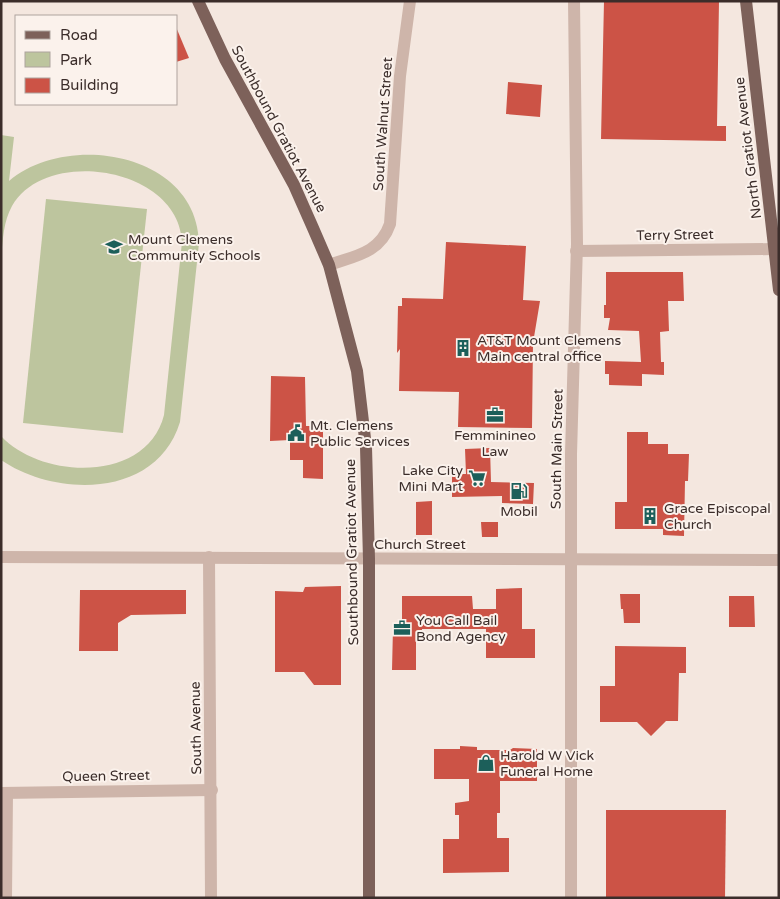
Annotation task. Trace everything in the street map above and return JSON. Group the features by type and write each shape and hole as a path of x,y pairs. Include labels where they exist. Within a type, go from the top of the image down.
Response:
{"main road":[{"name":"Southbound Gratiot Avenue","path":"198,1 225,59 294,185 329,265 355,362 366,447 369,559 369,898"},
{"name":"North Gratiot Avenue","path":"746,1 779,290"}],"street":[{"name":"South Walnut Street","path":"329,265 377,246 387,232 392,217 400,76 410,1"},
{"name":"South Main Street","path":"571,898 570,559 576,251 574,1"},
{"name":"Terry Street","path":"576,251 775,249"},
{"name":"Church Street","path":"1,557 779,560"},
{"name":"South Avenue","path":"209,557 212,898"},
{"name":"Queen Street","path":"4,793 212,790"},
{"path":"4,793 6,898"}],"green space":[{"path":"1,135 14,137 9,181 34,166 63,157 95,155 125,160 154,171 177,188 193,212 199,243 180,422 168,447 150,465 128,477 103,484 76,485 49,481 24,472 1,460 1,436 19,451 41,461 66,467 91,468 116,463 137,453 154,437 164,415 182,242 175,216 159,196 136,182 109,173 80,171 52,176 29,187 12,206 5,225 1,258"},
{"path":"46,199 147,209 123,433 23,423"}],"building":[{"path":"604,1 719,1 717,126 726,126 726,141 601,139"},
{"path":"178,32 189,58 178,61"},
{"path":"508,82 542,85 540,117 506,114"},
{"name":"AT&T Mount Clemens Main central office","path":"446,242 526,246 523,300 540,301 533,343 532,428 458,427 459,392 399,391 400,349 397,353 398,306 402,306 402,298 443,299"},
{"path":"606,272 683,272 684,301 668,301 669,331 660,332 661,362 664,362 664,375 642,374 642,386 609,385 609,374 605,374 605,361 641,362 639,331 608,330 610,318 604,318"},
{"name":"Mt. Clemens Public Services","path":"271,376 305,377 306,426 323,426 323,479 303,478 303,460 290,460 290,440 270,441"},
{"path":"627,432 648,432 648,444 668,444 668,454 689,454 688,481 685,481 684,536 663,535 663,529 615,529 615,502 627,502"},
{"path":"490,448 491,482 534,483 533,504 502,503 502,496 452,497 452,474 466,474 465,449"},
{"path":"432,501 432,535 416,535 416,502"},
{"path":"481,522 498,522 498,537 482,537"},
{"path":"341,586 341,685 314,685 304,672 275,672 275,591 303,592 305,587"},
{"path":"522,588 522,629 535,629 535,658 486,658 486,629 422,629 422,640 416,640 416,670 392,670 393,628 402,628 402,596 472,596 473,609 496,609 496,589"},
{"path":"80,590 186,590 186,614 131,615 118,623 118,651 79,651"},
{"path":"620,594 640,594 640,623 624,623"},
{"path":"729,596 754,596 755,627 729,627"},
{"path":"615,646 686,647 686,673 679,673 678,721 666,721 651,736 637,722 600,722 600,686 615,686"},
{"path":"460,746 477,747 477,750 537,749 537,781 500,781 500,813 497,813 497,838 509,838 509,872 443,873 443,839 459,839 459,815 455,815 455,803 469,801 469,779 434,779 434,749 460,749"},
{"path":"606,810 726,810 725,898 606,898"}],"place":[{"name":"Mount Clemens Community Schools","path":"114,247"},
{"name":"AT&T Mount Clemens Main central office","path":"463,348"},
{"name":"Femminineo Law","path":"495,415"},
{"name":"Mt. Clemens Public Services","path":"296,433"},
{"name":"Lake City Mini Mart","path":"477,478"},
{"name":"Mobil","path":"519,491"},
{"name":"Grace Episcopal Church","path":"650,516"},
{"name":"You Call Bail Bond Agency","path":"402,628"},
{"name":"Harold W Vick Funeral Home","path":"486,763"}]}
